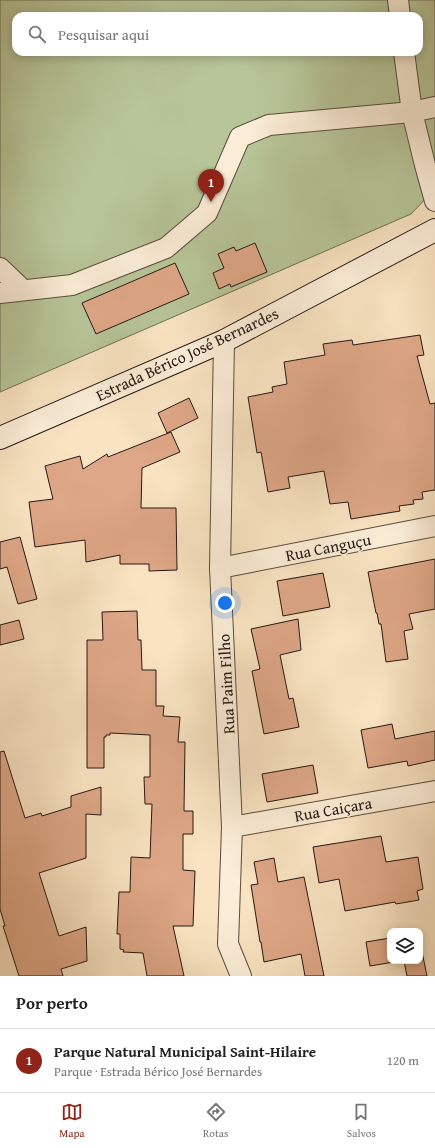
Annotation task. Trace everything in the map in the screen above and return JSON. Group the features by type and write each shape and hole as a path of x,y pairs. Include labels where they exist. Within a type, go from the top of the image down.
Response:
{"main road":[{"name":"Estrada Bérico José Bernardes","path":"0,438 224,341 435,230"}],"street":[{"path":"398,0 400,12"},
{"path":"405,56 412,112 435,201"},
{"path":"0,293 72,285 166,248 207,213 240,137 269,125 412,112 435,107"},
{"path":"0,268 23,290"},
{"name":"Rua Paim Filho","path":"224,341 220,568 232,827 228,944 242,976"},
{"name":"Rua Canguçu","path":"220,568 435,526"},
{"name":"Rua Caiçara","path":"232,827 435,791"}],"green space":[{"path":"0,0 435,0 435,190 411,214 0,392"}],"building":[{"path":"255,243 267,272 231,287 230,284 219,289 213,273 224,268 218,254 234,247 236,251"},
{"path":"175,263 189,294 96,334 82,303"},
{"path":"420,335 424,355 417,356 430,404 435,403 435,490 422,492 423,499 413,500 414,504 399,506 400,511 351,519 348,502 330,504 324,471 288,477 290,488 268,492 261,452 257,453 248,397 273,392 272,387 287,384 284,362 325,355 323,344 352,340 353,345"},
{"path":"189,398 198,418 167,433 158,413"},
{"path":"171,432 180,452 142,468 141,508 176,508 177,570 149,571 149,564 120,564 120,555 86,562 85,540 35,547 29,502 53,499 45,466 80,456 83,469 107,454 108,457"},
{"path":"20,537 37,599 18,604 7,567 0,569 0,542"},
{"path":"435,559 435,609 409,614 413,629 404,631 408,659 386,662 381,624 379,624 376,613 368,572"},
{"path":"323,573 330,607 283,616 277,581"},
{"path":"137,611 138,640 141,640 142,670 156,670 156,706 164,706 163,716 180,717 178,742 185,742 184,811 193,811 193,834 183,834 183,870 195,871 193,926 173,926 184,976 147,976 143,953 123,952 124,950 120,949 120,934 117,934 119,892 130,892 131,857 150,858 152,804 145,804 144,777 150,777 150,735 110,733 110,735 106,735 106,737 104,737 104,768 87,768 87,640 103,640 102,612"},
{"path":"298,619 301,650 280,655 289,699 293,698 299,727 264,734 252,671 260,669 251,629"},
{"path":"19,620 24,639 0,645 0,625"},
{"path":"392,724 395,739 435,731 435,760 408,766 407,761 368,768 361,730"},
{"path":"4,751 25,818 41,813 42,816 71,807 71,796 101,787 101,815 86,814 86,858 39,873 59,936 86,927 87,961 61,969 63,976 19,976 3,926 5,926 0,909 0,752"},
{"path":"313,765 318,793 267,802 262,774"},
{"path":"381,836 386,862 418,857 423,889 417,891 419,900 396,904 395,902 345,911 339,879 319,883 313,847"},
{"path":"274,858 278,882 304,877 324,976 305,976 301,954 264,962 251,885 258,884 254,862"},
{"path":"387,938 387,963 370,966 366,942"},
{"path":"423,957 427,976 407,976 405,964 423,964"}],"place":[{"name":"Parque Natural Municipal Saint-Hilaire","path":"211,202"}]}
